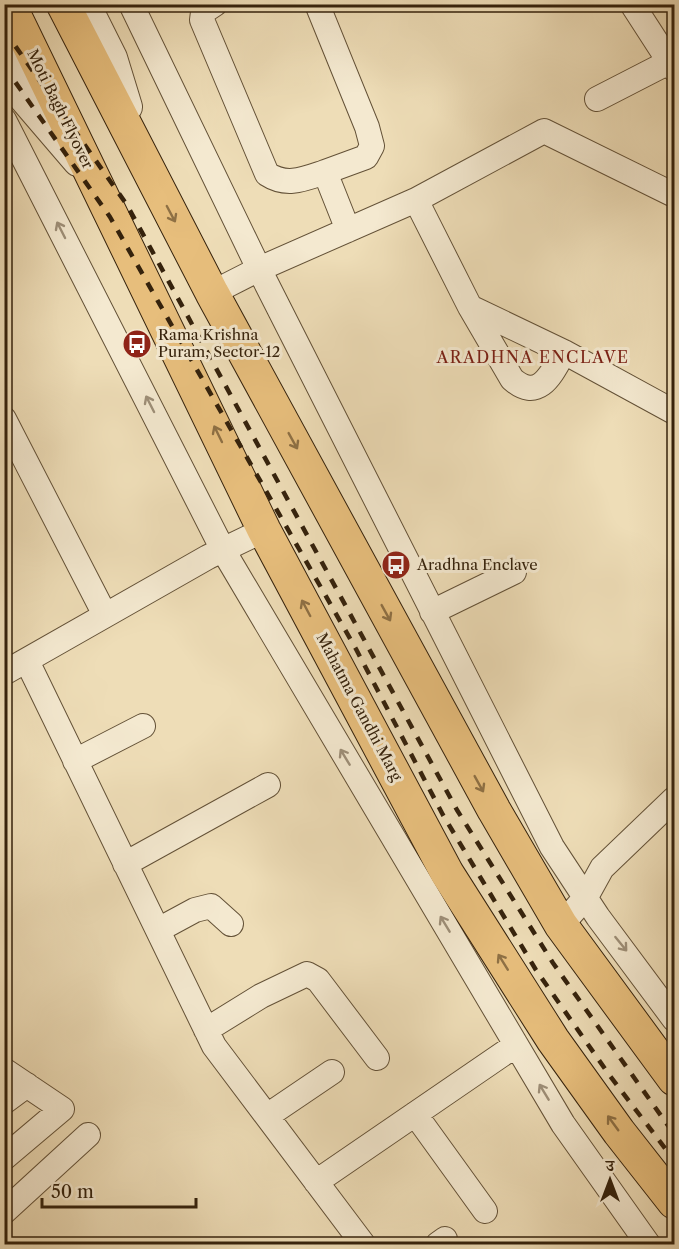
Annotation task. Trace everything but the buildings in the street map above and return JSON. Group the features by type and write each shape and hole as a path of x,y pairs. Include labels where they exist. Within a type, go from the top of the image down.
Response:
{"main road":[{"path":"63,4 212,293 494,810 561,925 675,1079"},
{"name":"Moti Bagh Flyover","path":"15,16 95,182"},
{"name":"Mahatma Gandhi Marg","path":"95,182 264,530 447,873 553,1040 620,1132 675,1202"}],"street":[{"path":"85,4 112,58 143,162"},
{"path":"131,4 258,270 552,847 675,1019"},
{"path":"215,4 203,12 202,20 267,174 278,182 287,182 325,172 366,156 372,146 367,127 317,4"},
{"path":"597,99 672,65 632,4"},
{"path":"4,59 14,101 95,182"},
{"path":"4,120 223,550 563,1124 648,1245"},
{"path":"212,293 258,270 416,200 544,131 675,195"},
{"path":"325,172 348,230"},
{"path":"416,200 470,307 512,379 520,387 535,387 546,382 564,352"},
{"path":"470,307 564,352 675,412"},
{"path":"4,419 105,615"},
{"path":"4,673 223,550 264,530"},
{"path":"432,612 514,572"},
{"path":"27,661 214,1046 363,1245"},
{"path":"75,761 143,726"},
{"path":"125,864 268,785"},
{"path":"561,925 586,897 602,868 675,799"},
{"path":"158,930 195,910 211,906 231,924"},
{"path":"206,1030 261,996 307,974 318,980 377,1058"},
{"path":"316,1182 516,1045"},
{"path":"4,1070 62,1109 4,1158"},
{"path":"267,1116 332,1072"},
{"path":"4,1102 27,1085"},
{"path":"416,1114 485,1211"},
{"path":"4,1212 88,1135"}],"railway":[{"path":"4,30 127,205 457,810 553,963 674,1134"},
{"path":"4,66 110,217 356,649 443,815 536,970 610,1076 674,1160"}],"place":[{"name":"Rama Krishna Puram, Sector-12","path":"137,344"},
{"name":"Aradhna Enclave","path":"396,565"}],"district":[{"name":"ARADHNA ENCLAVE","path":"533,357"}]}
